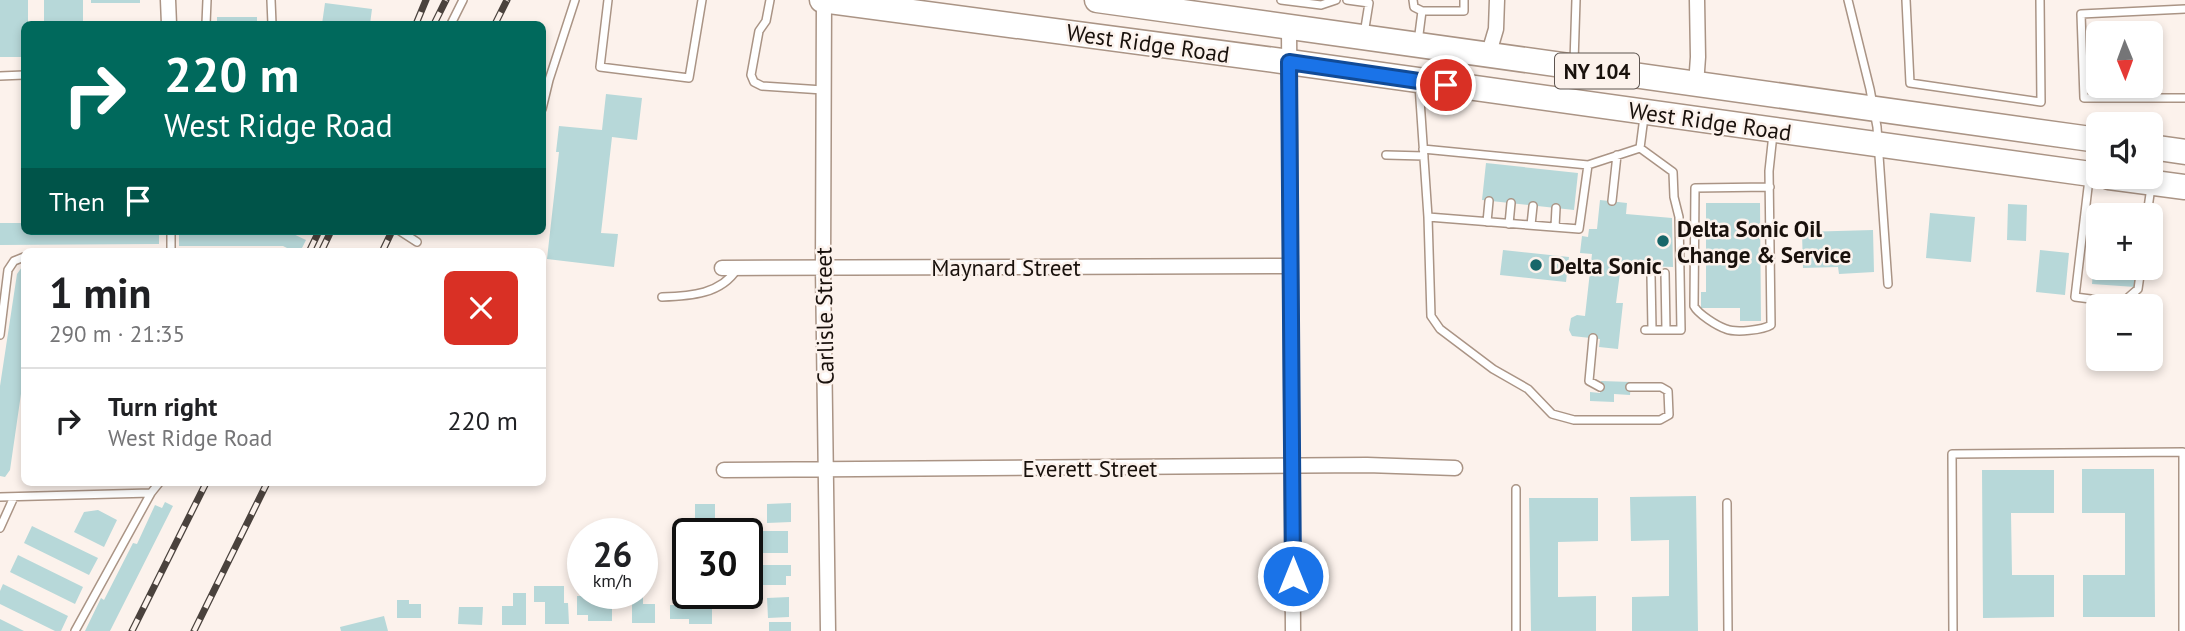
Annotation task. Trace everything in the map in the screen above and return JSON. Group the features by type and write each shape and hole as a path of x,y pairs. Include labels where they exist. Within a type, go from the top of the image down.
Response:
{"highway":[{"name":"West Ridge Road","path":"823,0 2086,173"},
{"name":"West Ridge Road","path":"1097,0 1212,12 1289,28 2086,138"},
{"path":"2163,149 2185,152"},
{"name":"West Ridge Road","path":"2163,184 2185,187"}],"street":[{"path":"168,0 169,21"},
{"name":"Carlisle Street","path":"823,0 823,268 828,631"},
{"path":"1488,56 1496,29 1497,0"},
{"path":"1696,85 1697,0"},
{"path":"1289,28 1293,631"},
{"name":"Maynard Street","path":"722,268 1290,266"},
{"name":"Everett Street","path":"724,470 1367,465 1455,467"}],"lane":[{"path":"206,21 207,0"},
{"path":"271,0 272,21"},
{"path":"452,21 463,0"},
{"path":"546,92 575,0"},
{"path":"608,0 600,67 689,78 702,0"},
{"path":"770,0 766,22 759,31 751,75 754,82 762,86 824,90"},
{"path":"1281,0 1321,5 1336,0"},
{"path":"1347,0 1369,3 1363,38"},
{"path":"1413,0 1414,7 1422,11 1464,11 1464,0"},
{"path":"1574,68 1576,0"},
{"path":"1848,0 1874,109 1888,284"},
{"path":"1906,0 1910,83 2041,102 2040,0"},
{"path":"2185,9 2081,13 2084,98 2185,98"},
{"path":"1417,46 1422,11"},
{"path":"0,76 21,75"},
{"path":"1418,81 1428,217 1431,316 1440,329 1493,369 1521,383 1552,414 1565,418 1660,420 1669,415 1668,391 1661,387 1630,387"},
{"path":"1640,148 1644,112"},
{"path":"1770,187 1695,188 1694,306 1698,313 1727,330 1765,329 1771,324 1770,187 1773,130"},
{"path":"1386,155 1424,153 1492,156 1513,162 1536,160 1588,165 1640,148"},
{"path":"1640,148 1673,172 1674,197 1679,217 1681,330 1648,330 1651,276"},
{"path":"1612,201 1617,155"},
{"path":"1491,165 1492,156"},
{"path":"1535,169 1536,160"},
{"path":"1560,162 1560,172"},
{"path":"1428,217 1579,229 1588,165"},
{"path":"1488,222 1489,201"},
{"path":"1509,224 1511,203"},
{"path":"1531,225 1533,206"},
{"path":"1555,227 1556,208"},
{"path":"406,235 417,242"},
{"path":"2086,242 2075,298 2122,303 2138,289 2139,280"},
{"path":"0,335 8,270 14,261 21,258"},
{"path":"662,297 691,296 716,287 729,281 738,268"},
{"path":"1665,273 1667,330"},
{"path":"1593,338 1589,381 1601,387"},
{"path":"1953,631 1952,454 2183,452 2183,631"},
{"path":"75,631 157,486"},
{"path":"1516,489 1516,631"},
{"path":"0,497 151,493"},
{"path":"0,528 14,497"},
{"path":"1727,503 1728,631"}],"building":[{"path":"0,0 28,0 28,21 21,21 21,57 0,57"},
{"path":"44,0 83,0 83,21 44,21"},
{"path":"91,0 140,0 140,3 91,3"},
{"path":"325,3 372,9 370,21 322,21"},
{"path":"217,17 257,17 257,21 217,21"},
{"path":"606,94 642,98 637,140 612,137 601,233 618,234 614,267 547,259 559,152 556,152 559,126 602,130"},
{"path":"1486,163 1578,173 1574,210 1482,200"},
{"path":"1600,200 1627,203 1626,214 1672,218 1673,267 1621,265 1616,303 1623,303 1618,349 1599,347 1600,339 1572,336 1569,330 1571,318 1577,315 1585,316 1592,254 1580,253 1582,236 1588,237 1589,229 1597,229"},
{"path":"1706,203 1760,203 1761,321 1740,321 1740,308 1701,308 1701,292 1706,292"},
{"path":"2008,204 2027,205 2026,241 2007,240"},
{"path":"1930,213 1975,217 1971,262 1926,258"},
{"path":"0,223 21,223 21,235 159,235 159,244 0,245"},
{"path":"1873,230 1874,272 1839,274 1838,267 1803,268 1802,232"},
{"path":"179,235 295,235 306,240 302,248 179,246"},
{"path":"1503,250 1569,257 1566,282 1500,275"},
{"path":"2040,250 2069,253 2065,295 2036,292"},
{"path":"21,268 21,394 10,470 5,477 0,476 0,386 17,274"},
{"path":"2092,280 2136,280 2135,287 2092,284"},
{"path":"1601,381 1631,382 1630,395 1614,394 1614,402 1590,401 1590,392 1600,393"},
{"path":"2082,469 2154,469 2155,617 2083,617 2083,575 2125,575 2125,513 2082,513"},
{"path":"1982,470 2054,470 2054,513 2011,513 2012,575 2054,575 2054,617 1983,618"},
{"path":"1696,496 1698,631 1632,631 1632,597 1669,596 1669,540 1631,541 1630,497"},
{"path":"1529,498 1598,498 1598,541 1558,542 1558,597 1596,596 1596,631 1531,631"},
{"path":"165,502 173,506 110,631 85,631 133,543 137,544 155,505 162,508"},
{"path":"791,503 791,522 767,523 767,504"},
{"path":"695,504 715,504 715,518 695,518"},
{"path":"98,510 117,520 104,547 74,532 84,512"},
{"path":"32,526 98,558 89,575 24,543"},
{"path":"763,531 788,531 788,553 763,553"},
{"path":"18,555 83,587 75,604 10,572"},
{"path":"763,565 791,565 791,576 786,576 786,585 763,585"},
{"path":"3,584 68,616 61,631 55,631 0,604"},
{"path":"534,586 564,586 564,603 567,603 569,624 545,624 545,602 534,602"},
{"path":"513,593 526,593 526,625 502,625 502,606 513,606"},
{"path":"789,597 789,617 768,618 767,598"},
{"path":"397,600 421,604 421,618 397,618"},
{"path":"670,605 672,609 712,609 712,624 689,624 689,619 670,619"},
{"path":"459,607 483,607 482,625 458,624"},
{"path":"577,609 612,609 612,621 588,621 588,615 577,615"},
{"path":"632,609 655,609 655,623 632,623"},
{"path":"384,616 388,631 341,631 340,627"},
{"path":"0,619 24,631 0,631"},
{"path":"769,622 791,622 791,631 769,631"}],"railway":[{"path":"417,21 426,0"},
{"path":"436,21 446,0"},
{"path":"496,21 507,0"},
{"path":"311,248 317,235"},
{"path":"323,248 329,235"},
{"path":"384,248 390,235"},
{"path":"132,631 204,486"},
{"path":"194,631 266,486"}],"place":[{"name":"Delta Sonic Oil Change & Service","path":"1663,241"},
{"name":"Delta Sonic","path":"1536,265"}],"route":[{"path":"1293,576 1289,62 1446,85"}]}
